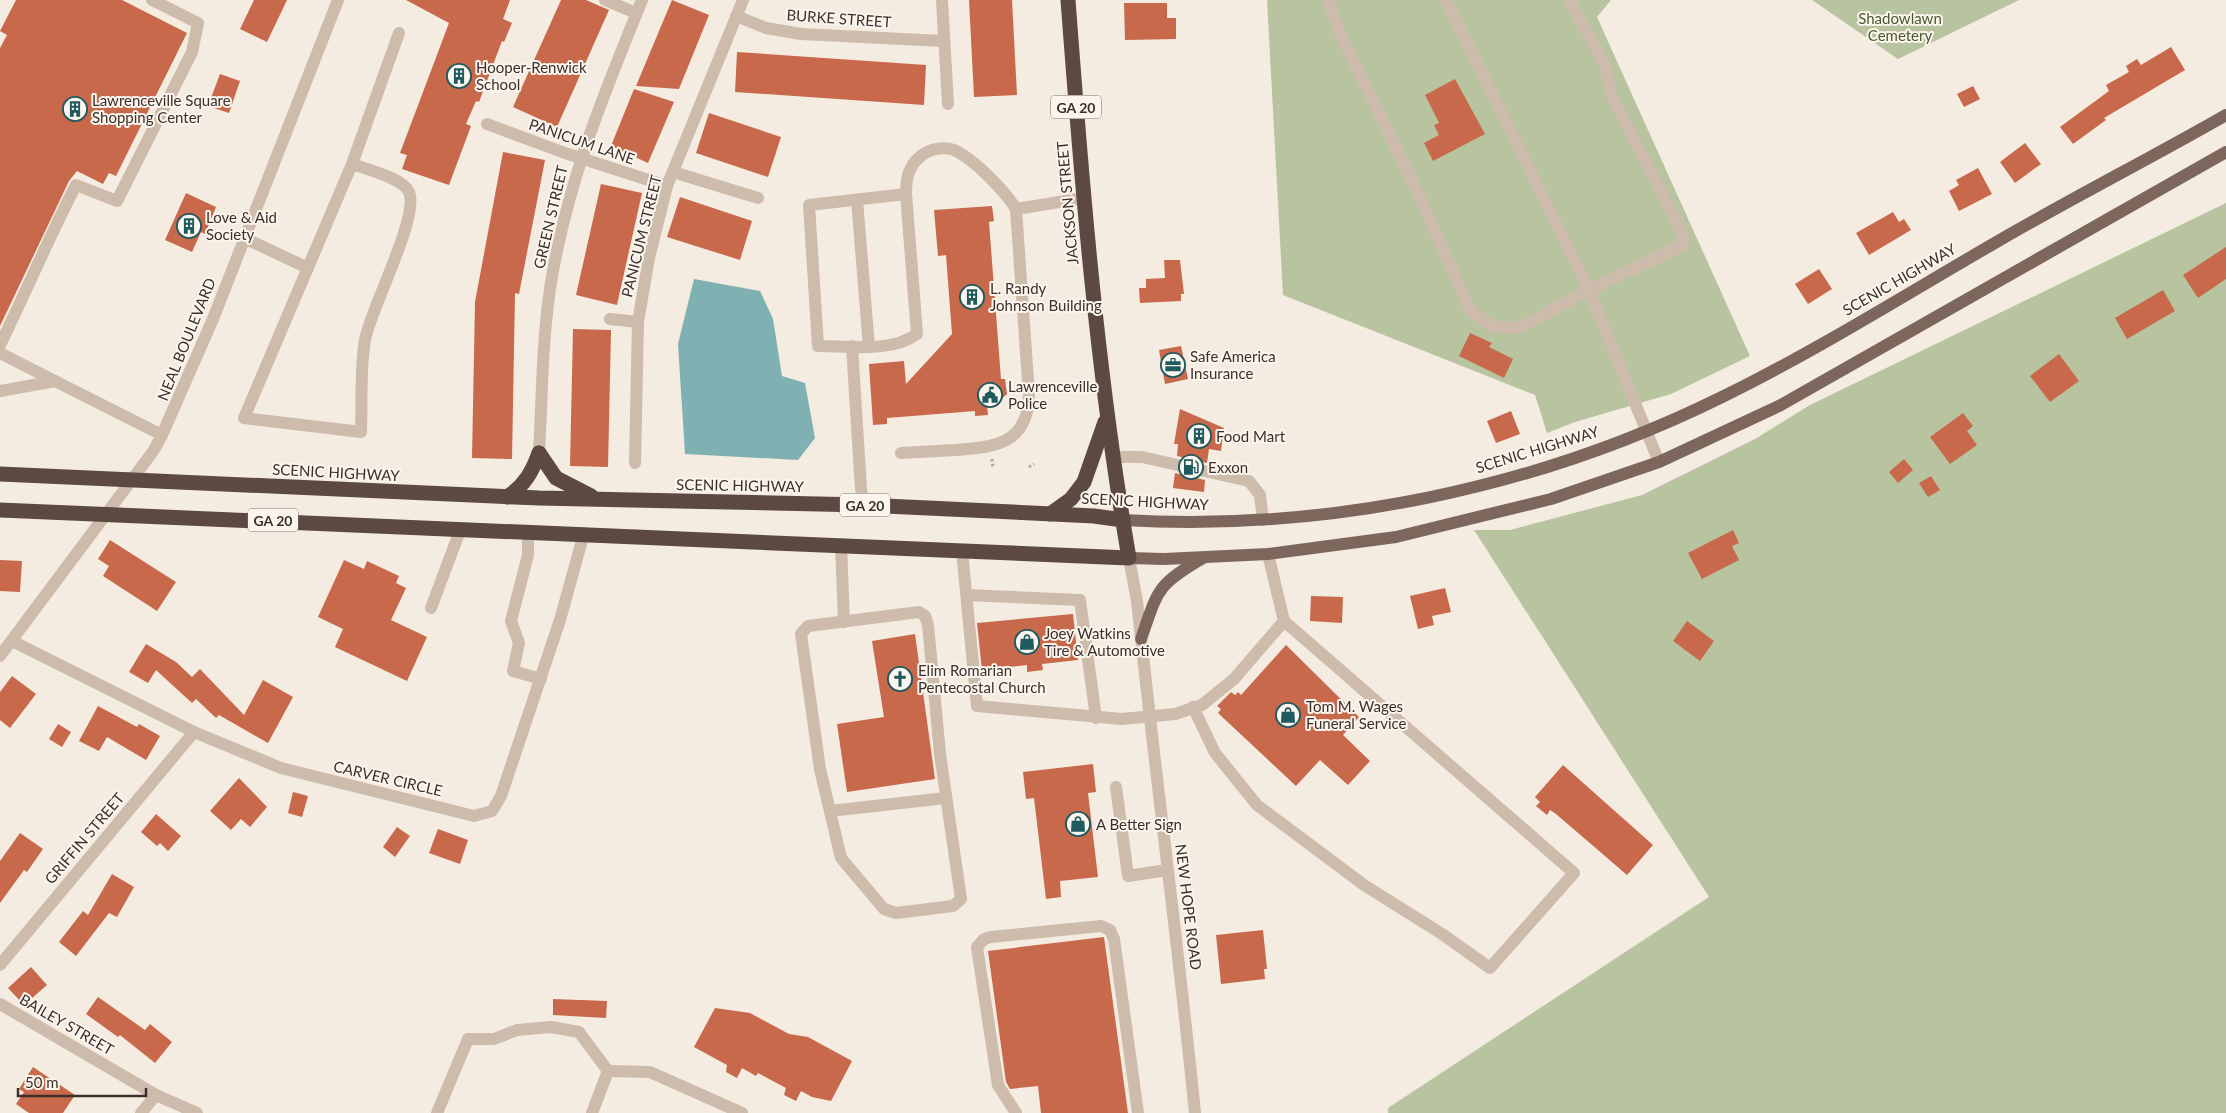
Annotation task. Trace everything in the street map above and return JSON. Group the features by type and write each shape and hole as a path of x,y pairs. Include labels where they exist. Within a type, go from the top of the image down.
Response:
{"highway":[{"name":"JACKSON STREET","path":"1068,0 1083,198 1106,418 1129,558"},
{"path":"1050,514 1071,499 1084,482 1106,418"},
{"path":"507,497 521,488 540,453"},
{"path":"540,453 556,478 599,500"},
{"name":"SCENIC HIGHWAY","path":"0,474 507,497 864,505 1094,516 1122,520"},
{"name":"GA 20","path":"0,510 584,533 1129,558"}],"main road":[{"name":"SCENIC HIGHWAY","path":"1122,520 1190,522 1263,520 1324,515 1378,507 1488,484 1538,470 1646,431 1722,397 1775,369 2001,239 2226,115"},
{"path":"1129,558 1268,554 1396,537 1551,499 1659,462 1780,406 2226,152"},
{"path":"1141,639 1160,588 1175,574 1206,557"}],"street":[{"path":"0,345 26,291 45,245 76,185 117,202 192,52 198,23 152,0"},
{"name":"NEAL BOULEVARD","path":"0,656 154,450 162,435 213,319 338,0"},
{"path":"605,0 636,13"},
{"name":"GREEN STREET","path":"540,453 550,290 562,229 580,158 606,85 642,0"},
{"name":"PANICUM STREET","path":"634,463 638,322 644,283 667,186 743,0"},
{"path":"942,0 948,104"},
{"path":"1328,0 1340,34 1412,180 1471,312 1494,327 1519,328 1589,290 1683,244 1682,232 1612,97 1605,65 1569,0"},
{"path":"1446,0 1589,290 1659,462"},
{"name":"BURKE STREET","path":"736,16 766,28 801,34 943,41"},
{"path":"352,164 399,182 406,186 410,194 410,208 402,240 365,340 362,432 244,418 352,164 399,33"},
{"name":"PANICUM LANE","path":"487,124 580,158 667,186"},
{"path":"901,453 996,446 1011,437 1026,414 1029,395 1016,209 1010,199 974,164 953,150 932,150 917,159 908,173 906,194 917,334 907,342 869,347 818,346 809,204 906,194"},
{"path":"672,172 758,198"},
{"path":"1016,209 1083,198"},
{"path":"857,200 869,347"},
{"path":"244,238 308,268"},
{"path":"610,319 638,322"},
{"path":"852,346 861,489 864,505"},
{"path":"0,353 162,435"},
{"path":"0,391 55,381"},
{"path":"1112,457 1142,457 1249,481 1260,495 1263,520"},
{"path":"431,608 461,528"},
{"path":"528,531 528,555 511,621 519,643 513,671 541,679"},
{"name":"CARVER CIRCLE","path":"12,641 194,732 281,768 474,816 492,811 501,796 541,679 584,533"},
{"path":"842,545 844,622"},
{"path":"962,551 977,706 1096,718 1122,719 1175,714 1202,705 1234,679 1284,622"},
{"path":"1193,707 1215,753 1257,805 1364,885 1442,934 1490,968 1574,873 1284,622 1268,554"},
{"name":"NEW HOPE ROAD","path":"1129,558 1141,639 1167,870 1181,973 1195,1113"},
{"path":"967,596 1080,600 1096,718"},
{"path":"919,612 925,616 928,625 946,798 961,899 953,906 896,913 884,908 841,858 820,769 801,634 808,626 880,618 895,613 919,612"},
{"name":"GRIFFIN STREET","path":"0,966 194,732"},
{"path":"1116,787 1128,876 1167,870"},
{"path":"830,811 946,798"},
{"path":"1016,1113 998,1085 977,947 984,940 991,937 1101,926 1110,930 1114,939 1138,1113"},
{"name":"BAILEY STREET","path":"0,1004 156,1095 197,1113"},
{"path":"437,1113 468,1039 494,1040 517,1030 551,1027 580,1032 608,1071"},
{"path":"592,1113 608,1071"},
{"path":"608,1071 650,1072 742,1113"},
{"path":"141,1113 156,1095"}],"path":[{"path":"992,459 992,469"},
{"path":"1029,468 1034,464"}],"green space":[{"path":"1267,0 1611,0 1597,17 1750,356 1671,394 1575,422 1547,433 1535,395 1283,295"},
{"name":"Shadowlawn Cemetery","path":"1812,0 2019,0 1898,59"},
{"path":"2226,203 2226,1113 1388,1113 1388,1108 1709,897 1474,530 1510,530 1642,495 1755,439 1810,405"}],"water":[{"path":"694,279 760,291 773,319 782,376 805,383 815,438 798,460 685,454 678,344"}],"building":[{"name":"Lawrenceville Square Shopping Center","path":"16,0 122,0 187,33 116,176 109,173 103,184 77,171 69,181 0,326 0,48 7,35 0,31"},
{"path":"254,0 287,0 267,42 240,29"},
{"name":"Hooper-Renwick School","path":"406,0 510,0 503,19 512,23 504,42 502,41 479,102 476,101 466,124 471,126 449,185 402,169 407,155 400,153 449,23"},
{"path":"561,0 586,0 609,10 557,127 513,107"},
{"path":"672,0 709,15 679,89 636,86"},
{"path":"969,0 1012,0 1017,95 974,97"},
{"path":"1124,3 1167,3 1167,18 1176,18 1176,39 1125,40"},
{"path":"2171,47 2185,70 2104,118 2106,120 2073,144 2060,127 2109,91 2106,85 2129,72 2126,66 2137,59 2141,65"},
{"path":"737,52 926,65 924,105 735,92"},
{"path":"220,74 240,81 229,113 208,106"},
{"path":"1455,79 1485,134 1433,161 1424,143 1439,135 1434,125 1439,123 1425,95"},
{"path":"1973,86 1980,99 1964,107 1957,94"},
{"path":"634,89 674,102 648,163 611,146"},
{"path":"709,113 781,137 768,177 696,153"},
{"path":"2025,143 2041,164 2015,183 2000,162"},
{"path":"503,152 545,160 519,294 515,293 512,459 472,458 475,302"},
{"path":"1978,168 1992,194 1959,211 1949,191 1959,185 1956,180"},
{"path":"601,184 642,193 617,305 576,295"},
{"name":"Love & Aid Society","path":"186,193 216,207 205,234 201,232 192,252 165,240"},
{"path":"680,197 752,221 740,260 667,237"},
{"name":"L. Randy Johnson Building","path":"992,206 994,221 989,222 1001,379 1005,379 1007,394 997,403 987,406 988,415 975,416 975,411 887,418 887,424 873,425 869,364 904,361 906,384 952,334 946,255 938,256 934,210"},
{"path":"1893,212 1899,222 1904,219 1911,230 1869,255 1856,233"},
{"path":"2226,247 2226,279 2198,298 2183,275"},
{"path":"1164,260 1180,260 1184,294 1181,294 1181,301 1140,303 1139,288 1146,288 1146,279 1165,278"},
{"path":"1819,269 1832,289 1808,304 1795,284"},
{"path":"2163,290 2175,311 2127,339 2115,318"},
{"path":"573,329 611,330 608,467 570,466"},
{"path":"1470,333 1492,343 1489,347 1513,359 1504,378 1459,356"},
{"name":"Safe America Insurance","path":"1181,346 1188,379 1165,384 1159,350"},
{"path":"2059,354 2079,381 2050,402 2030,376"},
{"name":"Food Mart","path":"1180,409 1224,428 1221,451 1209,449 1207,463 1177,456 1178,444 1174,444"},
{"path":"1511,411 1520,434 1496,443 1487,421"},
{"path":"1963,413 1973,426 1967,431 1977,445 1950,464 1930,437"},
{"path":"1904,459 1913,470 1898,483 1889,472"},
{"path":"1175,473 1205,480 1204,492 1173,488"},
{"path":"1931,476 1940,490 1928,497 1919,483"},
{"path":"1733,530 1739,543 1732,546 1739,560 1702,579 1688,553"},
{"path":"110,540 176,582 157,611 103,576 109,566 98,559"},
{"path":"0,560 22,561 20,592 0,591"},
{"path":"344,560 364,569 367,561 399,576 396,583 406,588 391,620 427,637 407,681 335,647 343,629 318,617"},
{"path":"1445,588 1451,612 1432,616 1434,625 1418,629 1410,596"},
{"path":"1311,596 1343,597 1342,623 1310,621"},
{"name":"Joey Watkins Tire & Automotive","path":"1073,614 1078,660 1042,664 1043,670 1027,672 1027,665 982,670 977,623"},
{"path":"1687,621 1714,641 1700,661 1673,641"},
{"name":"Elim Romarian Pentecostal Church","path":"915,634 935,779 847,792 837,724 884,717 872,641"},
{"path":"146,644 176,662 192,677 200,669 244,715 263,680 293,697 268,743 219,715 216,718 196,699 192,703 156,670 148,683 129,672"},
{"name":"Tom M. Wages Funeral Service","path":"1286,645 1359,717 1343,735 1370,761 1348,785 1320,760 1296,786 1218,713 1221,709 1217,706 1231,692 1235,695 1238,692 1241,695"},
{"path":"12,676 36,694 10,728 0,720 0,692"},
{"path":"98,706 137,727 139,724 160,736 146,760 107,737 99,751 79,741"},
{"path":"58,724 71,732 62,747 49,739"},
{"path":"1093,764 1096,792 1088,793 1098,877 1060,881 1061,897 1046,899 1034,798 1026,799 1023,772"},
{"path":"1563,765 1653,845 1627,875 1556,814 1550,810 1547,815 1536,806 1540,802 1535,797"},
{"path":"239,778 267,807 250,827 241,819 231,830 210,811"},
{"path":"293,792 308,796 302,817 288,813"},
{"path":"156,814 181,836 168,851 160,843 157,846 141,832"},
{"path":"397,827 410,836 395,857 383,847"},
{"path":"438,829 468,840 460,864 429,853"},
{"path":"20,833 43,849 27,872 24,870 0,903 0,861"},
{"path":"112,874 134,887 117,917 109,913 76,956 59,942 83,911 88,915"},
{"path":"1263,930 1267,969 1264,969 1265,979 1221,984 1216,935"},
{"path":"1104,937 1128,1113 1041,1113 1038,1086 1010,1089 1006,1082 988,951"},
{"path":"31,967 47,985 24,1005 8,988"},
{"path":"98,997 145,1030 150,1024 172,1042 155,1063 120,1035 118,1037 86,1014"},
{"path":"553,999 607,1001 606,1018 553,1015"},
{"path":"715,1008 750,1013 789,1034 808,1037 852,1061 831,1101 812,1097 801,1091 796,1101 784,1095 786,1088 758,1073 756,1076 742,1068 737,1078 726,1072 727,1065 694,1047"},
{"path":"33,1067 75,1095 63,1113 29,1113 16,1104 24,1092 19,1089"}],"place":[{"name":"Hooper-Renwick School","path":"459,76"},
{"name":"Lawrenceville Square Shopping Center","path":"75,109"},
{"name":"Love & Aid Society","path":"189,226"},
{"name":"L. Randy Johnson Building","path":"972,297"},
{"name":"Safe America Insurance","path":"1173,365"},
{"name":"Lawrenceville Police","path":"990,395"},
{"name":"Food Mart","path":"1199,436"},
{"name":"Exxon","path":"1191,467"},
{"name":"Joey Watkins Tire & Automotive","path":"1027,642"},
{"name":"Elim Romarian Pentecostal Church","path":"900,679"},
{"name":"Tom M. Wages Funeral Service","path":"1288,715"},
{"name":"A Better Sign","path":"1078,824"}]}
